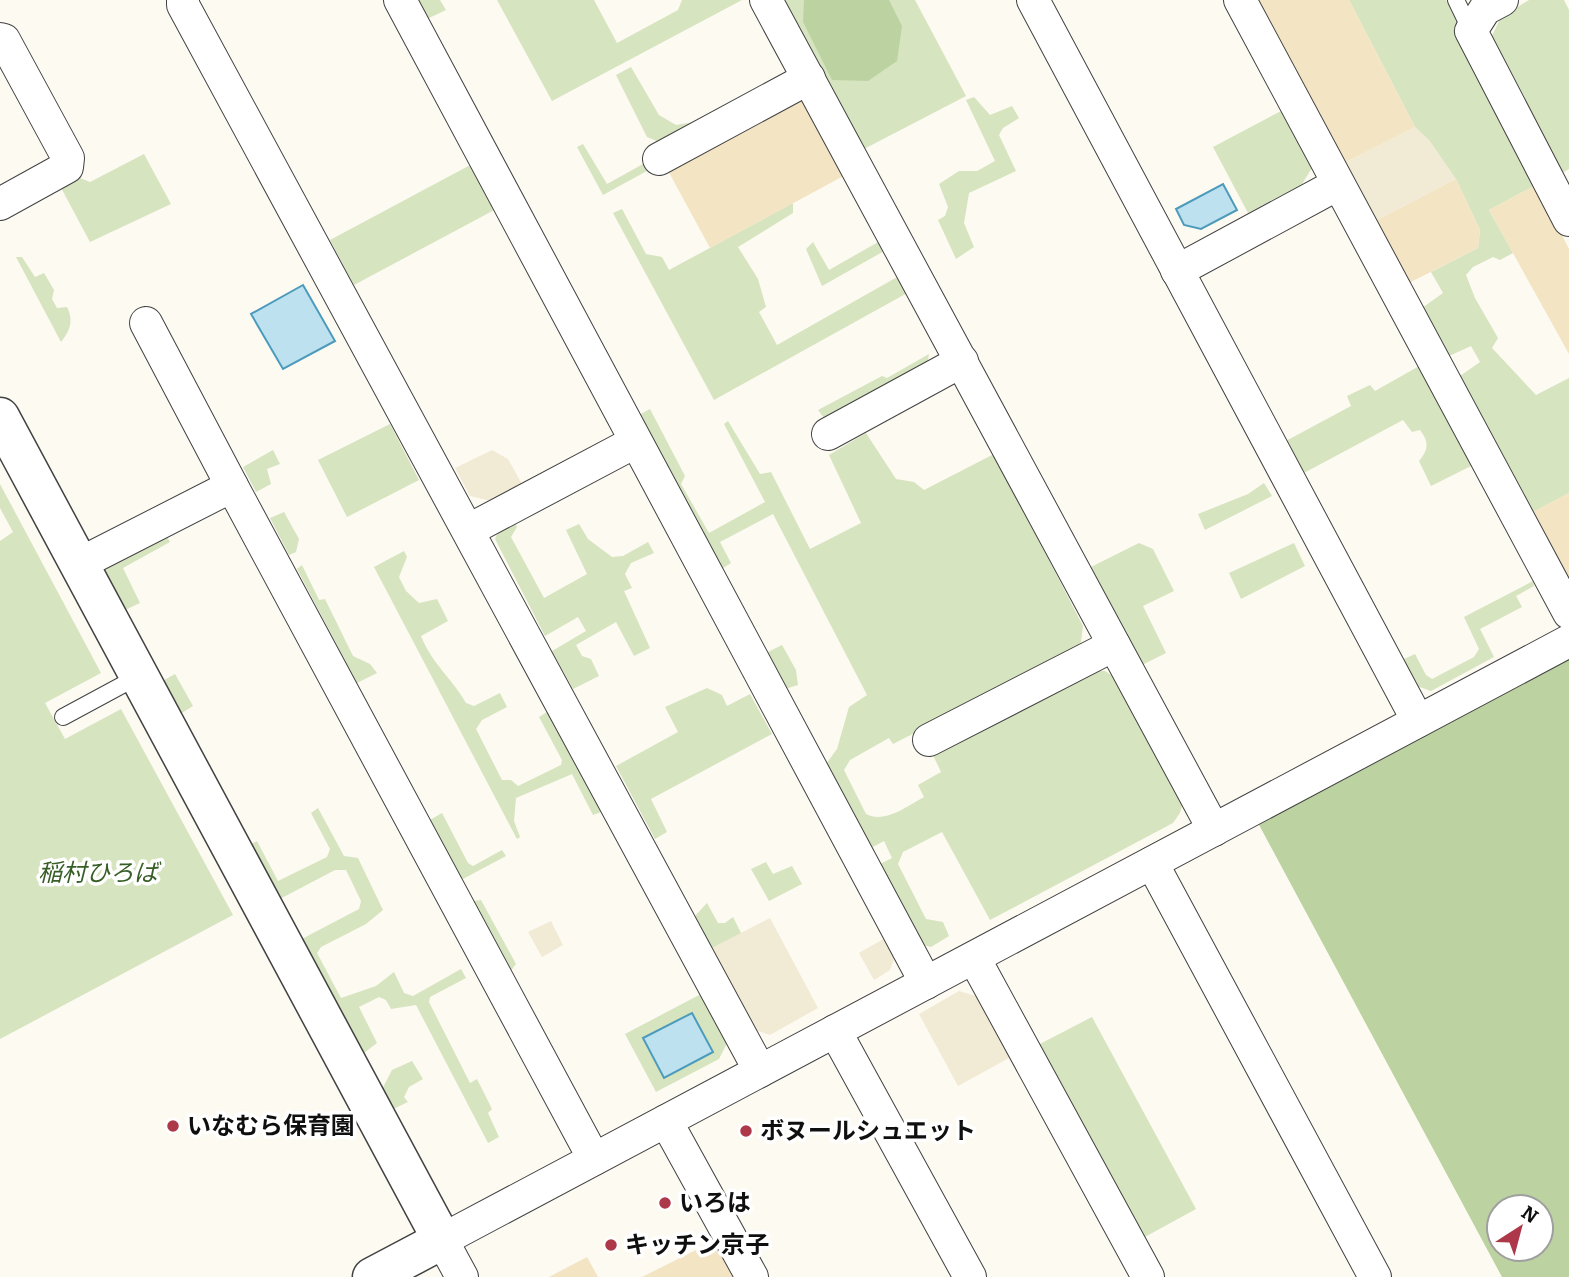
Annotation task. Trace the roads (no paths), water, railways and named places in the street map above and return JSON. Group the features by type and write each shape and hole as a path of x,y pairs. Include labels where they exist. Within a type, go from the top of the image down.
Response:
{"street":[{"path":"183,0 183,5 760,1070"},
{"path":"400,0 926,983"},
{"path":"766,0 1214,830"},
{"path":"1033,0 1418,721"},
{"path":"1240,0 1569,613"},
{"path":"1502,0 1485,9 1471,31 1569,220"},
{"path":"0,39 4,40 68,158 67,167 0,204"},
{"path":"659,159 809,78"},
{"path":"1177,271 1338,184"},
{"path":"146,323 593,1159"},
{"path":"828,434 962,361"},
{"path":"0,417 462,1277"},
{"path":"469,530 635,442"},
{"path":"79,564 232,486"},
{"path":"372,1277 1569,641"},
{"path":"929,740 1114,645"},
{"path":"1152,863 1375,1277"},
{"path":"974,957 1148,1277"},
{"path":"835,1031 970,1277"},
{"path":"666,1121 752,1277"}],"lane":[{"path":"1456,0 1471,31"},
{"path":"63,717 139,676"}],"water":[{"path":"1223,184 1237,210 1201,229 1184,225 1176,209"},
{"path":"303,285 335,341 283,369 251,314"},
{"path":"692,1013 713,1052 664,1078 643,1038"}],"place":[{"name":"いなむら保育園","path":"173,1126"},
{"name":"ボヌールシュエット","path":"746,1131"},
{"name":"いろは","path":"665,1203"},
{"name":"キッチン京子","path":"611,1245"}],"park label":[{"name":"稲村ひろば","path":"98,873"}]}
